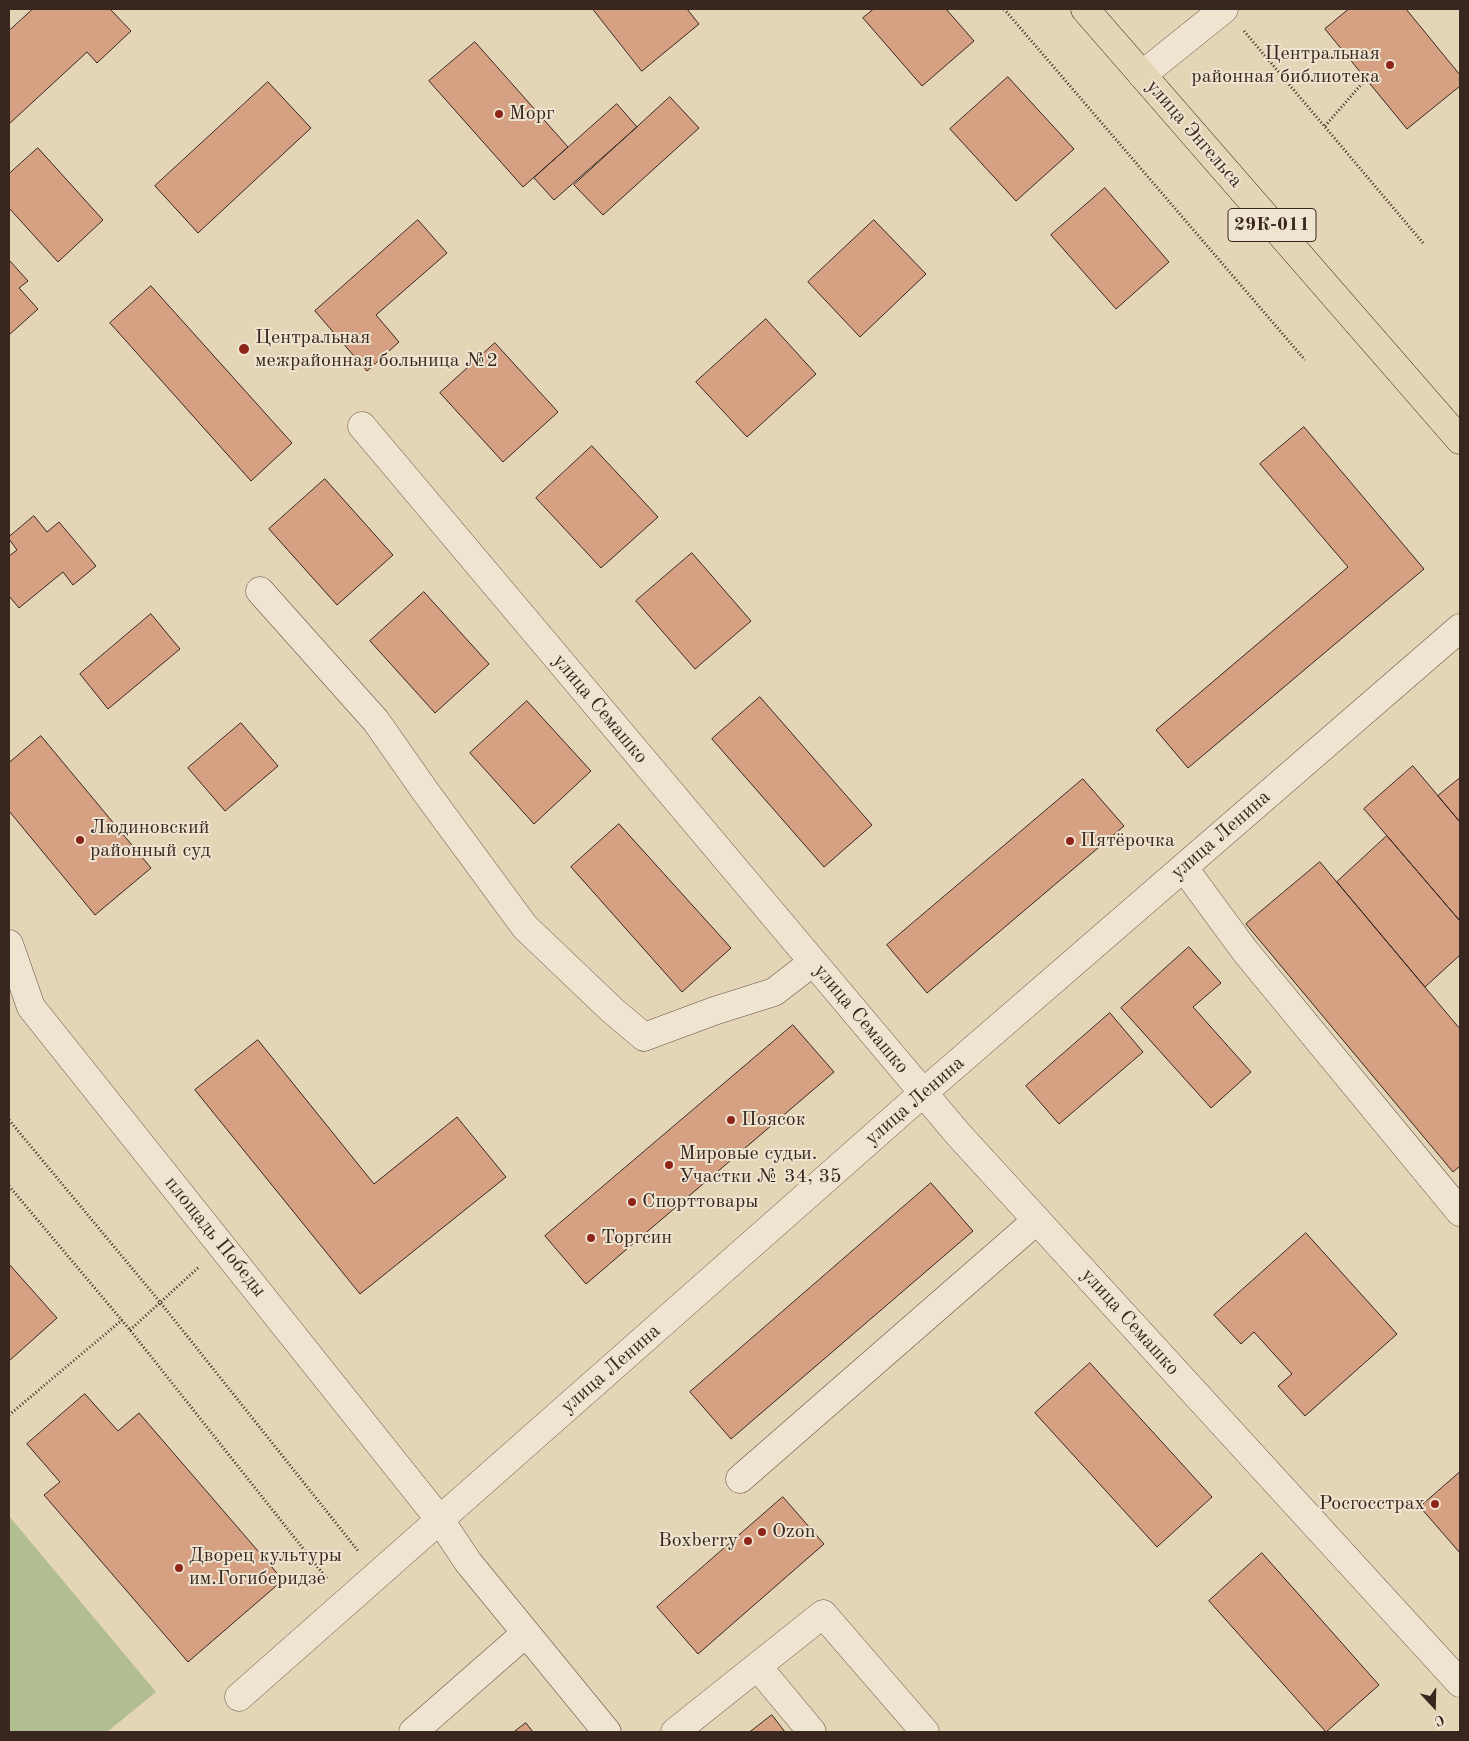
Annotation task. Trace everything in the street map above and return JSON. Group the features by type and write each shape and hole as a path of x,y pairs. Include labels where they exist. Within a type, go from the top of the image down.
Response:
{"main road":[{"name":"улица Энгельса","path":"1086,9 1460,440"}],"street":[{"path":"1142,75 1224,9"},
{"name":"улица Семашко","path":"362,426 923,1093 1037,1220 1456,1669"},
{"path":"260,591 376,721 525,927 612,1010 644,1037 714,1011 774,992 813,962"},
{"name":"улица Ленина","path":"239,1697 923,1093 1460,628"},
{"path":"1184,868 1245,951 1460,1212"},
{"name":"площадь Победы","path":"9,944 31,1007 440,1520 468,1562 607,1732"},
{"path":"740,1479 1037,1220"},
{"path":"675,1732 823,1614 925,1732"},
{"path":"413,1732 526,1633"},
{"path":"758,1667 812,1732"}],"path":[{"path":"1004,9 1305,360"},
{"path":"1243,30 1423,243"},
{"path":"1324,126 1366,80"},
{"path":"9,1120 160,1302 377,1575"},
{"path":"9,1186 122,1320 346,1604"},
{"path":"130,1330 222,1247"},
{"path":"9,1416 122,1320"}],"green space":[{"path":"9,1516 156,1692 107,1732 9,1732"}],"building":[{"path":"33,9 110,9 131,31 97,63 87,52 9,124 9,31"},
{"path":"593,9 687,9 699,24 642,71"},
{"path":"874,9 946,9 974,41 922,86 863,18"},
{"path":"1349,9 1406,9 1460,75 1460,86 1407,129 1325,29"},
{"name":"Морг","path":"475,42 568,147 523,187 429,81"},
{"path":"1008,77 1074,149 1016,201 950,129"},
{"path":"268,82 311,128 198,233 155,186"},
{"path":"670,97 699,128 603,215 574,185"},
{"path":"617,104 637,127 554,200 534,178"},
{"path":"38,148 103,220 58,262 9,208 9,174"},
{"path":"1105,188 1169,262 1116,309 1051,235"},
{"path":"418,220 447,253 376,315 399,342 367,371 315,311"},
{"path":"874,220 926,274 860,337 808,282"},
{"path":"9,260 28,281 19,288 38,309 9,335"},
{"path":"151,286 292,443 251,481 110,323"},
{"path":"766,319 816,374 747,437 696,382"},
{"path":"495,343 558,412 503,462 440,393"},
{"path":"1304,427 1424,569 1188,768 1156,730 1348,567 1260,464"},
{"path":"592,446 658,517 601,568 536,498"},
{"path":"325,479 393,555 337,605 269,529"},
{"path":"34,516 47,532 59,522 96,566 73,585 63,572 19,608 9,596 9,556 17,550 9,537"},
{"path":"692,553 751,621 695,669 636,601"},
{"path":"424,592 489,664 435,713 370,641"},
{"path":"151,614 180,649 108,709 80,674"},
{"path":"760,697 872,825 824,867 712,739"},
{"path":"527,701 591,771 534,824 470,753"},
{"path":"241,723 278,766 225,811 188,768"},
{"name":"Людиновский районный суд","path":"41,736 151,868 95,915 9,811 9,763"},
{"path":"1413,766 1460,822 1460,921 1364,809"},
{"path":"1460,778 1460,822 1438,796"},
{"path":"1083,779 1124,826 927,993 887,945"},
{"path":"619,824 731,948 682,992 571,867"},
{"path":"1387,836 1460,921 1460,955 1425,987 1337,882"},
{"path":"1320,862 1460,1029 1460,1166 1453,1172 1246,924"},
{"path":"1189,947 1221,983 1193,1007 1251,1072 1211,1108 1121,1008"},
{"path":"1110,1013 1143,1052 1059,1124 1026,1086"},
{"path":"793,1025 834,1072 586,1284 545,1236"},
{"path":"258,1040 374,1184 457,1117 506,1177 360,1294 195,1090"},
{"path":"931,1183 973,1231 731,1439 690,1392"},
{"path":"1306,1233 1397,1334 1305,1416 1278,1386 1292,1374 1254,1332 1241,1344 1214,1315"},
{"path":"9,1264 57,1318 9,1361"},
{"path":"1090,1363 1212,1497 1157,1547 1035,1413"},
{"path":"85,1394 118,1431 139,1413 283,1580 188,1662 44,1495 60,1482 27,1444"},
{"path":"1460,1472 1460,1553 1420,1507"},
{"path":"783,1497 824,1544 698,1654 657,1607"},
{"path":"1262,1553 1379,1685 1326,1732 1209,1601"},
{"path":"772,1715 785,1732 750,1732"},
{"path":"526,1723 533,1732 514,1732"}],"place":[{"name":"Центральная районная библиотека","path":"1390,65"},
{"name":"Морг","path":"499,114"},
{"name":"Центральная межрайонная больница №2","path":"244,349"},
{"name":"Людиновский районный суд","path":"80,840"},
{"name":"Пятёрочка","path":"1070,841"},
{"name":"Поясок","path":"731,1120"},
{"name":"Мировые судьи. Участки № 34, 35","path":"669,1165"},
{"name":"Спорттовары","path":"632,1202"},
{"name":"Торгсин","path":"591,1238"},
{"name":"Росгосстрах","path":"1435,1504"},
{"name":"Ozon","path":"762,1532"},
{"name":"Boxberry","path":"748,1541"},
{"name":"Дворец культуры им.Гогиберидзе","path":"179,1568"}]}
